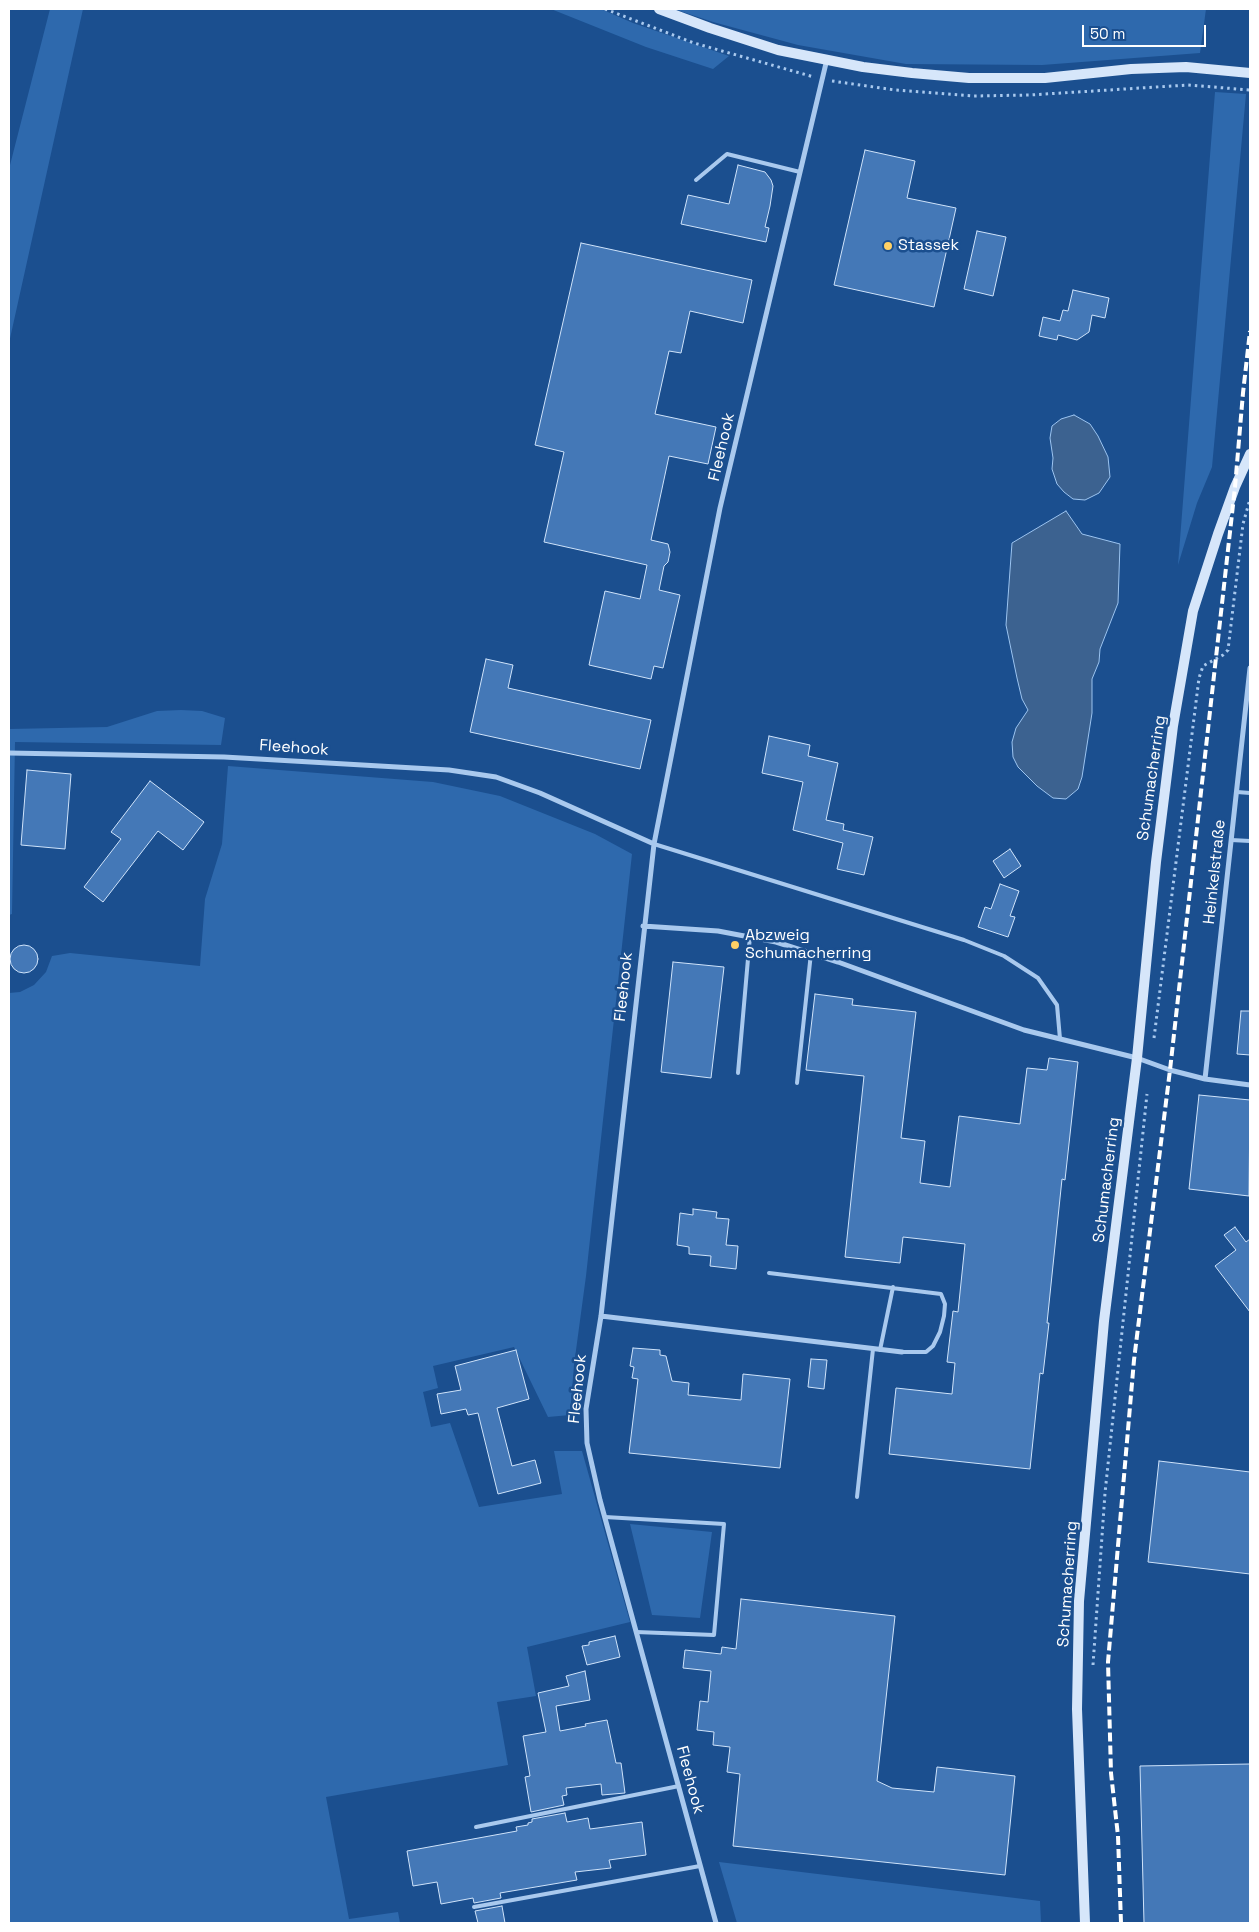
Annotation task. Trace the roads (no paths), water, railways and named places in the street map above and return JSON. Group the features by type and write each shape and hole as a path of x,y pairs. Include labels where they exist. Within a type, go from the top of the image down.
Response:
{"main road":[{"path":"659,9 778,50 863,67 969,78 1045,78 1131,69 1186,67 1250,73"},
{"name":"Schumacherring","path":"1085,1923 1077,1709 1079,1601 1104,1321 1136,1058 1156,862 1174,726 1193,611 1235,486 1250,454"}],"street":[{"name":"Fleehook","path":"716,1923 586,1443 586,1409 600,1316 643,926 654,844 720,508 827,59"},
{"name":"Heinkelstraße","path":"1206,1080 1250,668"},
{"name":"Fleehook","path":"9,753 224,756 459,772 496,777 540,793 654,844"},
{"path":"643,926 718,931 776,942 1024,1030 1136,1058 1206,1080 1250,1085"},
{"path":"600,1316 902,1352"}],"lane":[{"path":"696,180 727,154 800,172"},
{"path":"1237,792 1250,793"},
{"path":"1231,840 1250,841"},
{"path":"654,844 964,940 1004,956 1038,978 1057,1006 1060,1039"},
{"path":"738,1073 750,936"},
{"path":"797,1082 811,953"},
{"path":"769,1273 941,1294 945,1304 940,1332 933,1346 926,1352 902,1352"},
{"path":"880,1350 893,1287"},
{"path":"856,1497 873,1349"},
{"path":"605,1517 724,1524 714,1635 636,1632"},
{"path":"476,1827 679,1786"},
{"path":"474,1907 700,1866"}],"railway":[{"path":"1121,1923 1118,1836 1111,1773 1108,1662 1134,1360 1170,1070 1235,487 1250,331"}],"place":[{"name":"Stassek","path":"888,246"},
{"name":"Abzweig Schumacherring","path":"735,945"}]}
